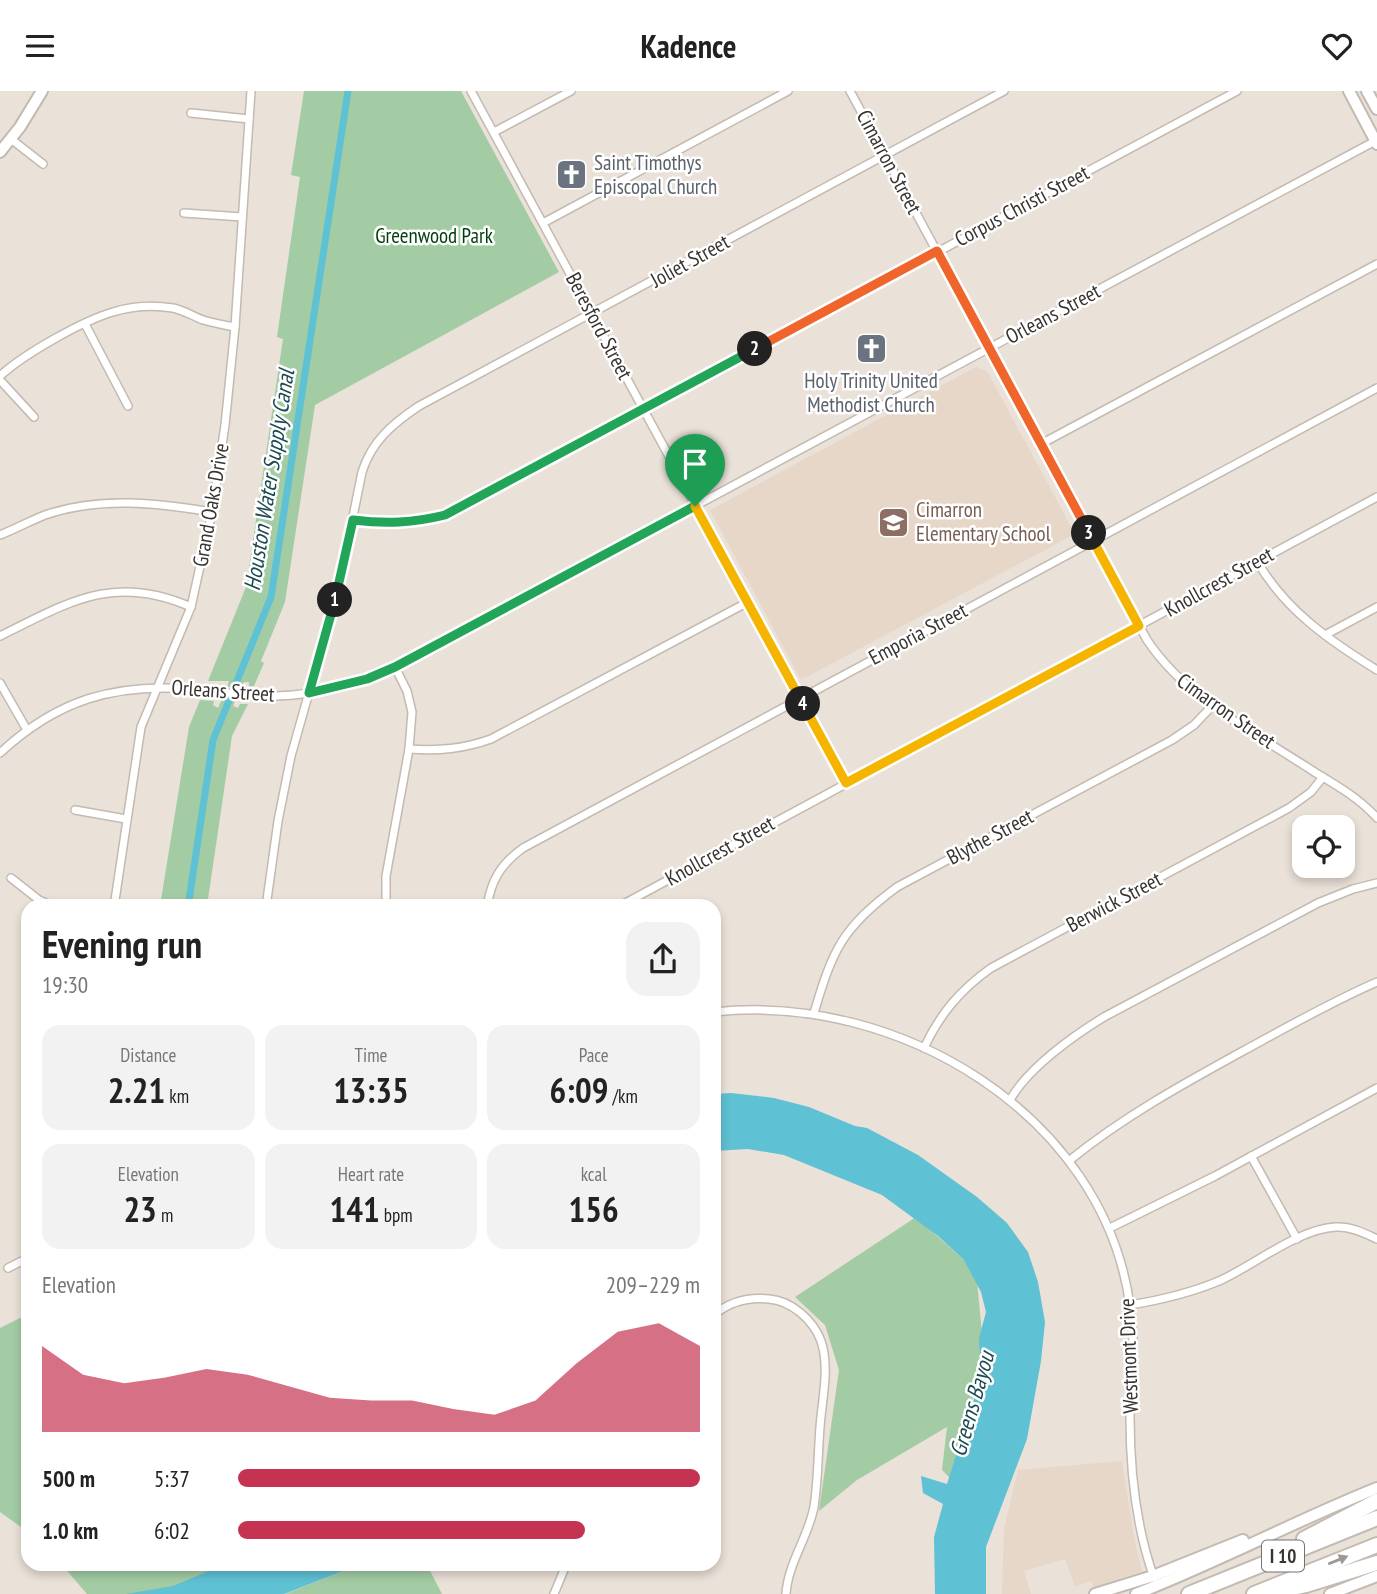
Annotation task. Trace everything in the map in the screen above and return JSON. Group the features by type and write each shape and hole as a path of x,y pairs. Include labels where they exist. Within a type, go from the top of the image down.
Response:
{"highway":[{"path":"1229,1578 1377,1501"},
{"name":"I 10","path":"1189,1594 1377,1518"},
{"name":"I 10","path":"1254,1594 1377,1545"},
{"path":"1264,1594 1306,1585 1377,1563"}],"main road":[{"path":"0,152 42,91"},
{"path":"1349,91 1376,141"},
{"path":"1367,91 1377,109"},
{"path":"1136,1594 1155,1581 1240,1541 1272,1533 1377,1488"},
{"path":"1330,1594 1377,1576"},
{"path":"1095,1594 1155,1581"}],"street":[{"name":"Grand Oaks Drive","path":"115,899 141,727 191,607 212,512 225,425 235,327 251,91"},
{"name":"Beresford Street","path":"471,91 846,783"},
{"path":"494,132 571,91"},
{"path":"543,223 788,91"},
{"name":"Cimarron Street","path":"850,91 1139,626 1160,660 1177,678 1213,705 1350,794 1377,818"},
{"name":"Joliet Street","path":"353,520 367,456 381,436 419,406 1004,91"},
{"name":"Corpus Christi Street","path":"353,520 385,524 417,522 445,515 1237,91"},
{"path":"191,113 248,119"},
{"path":"11,139 43,164"},
{"name":"Orleans Street","path":"0,754 27,730 54,712 78,701 120,690 157,687 277,696 309,693 367,679 395,667 1376,141"},
{"path":"184,213 242,216"},
{"path":"1041,444 1377,264"},
{"path":"34,417 0,378 15,363 114,311 149,306 176,309 204,320 235,327"},
{"path":"85,324 128,406"},
{"name":"Emporia Street","path":"488,899 496,874 510,857 523,848 1377,388"},
{"name":"Knollcrest Street","path":"633,899 1377,497"},
{"path":"0,535 45,515 106,503 167,505 212,512"},
{"path":"267,899 285,787 339,586 353,520"},
{"path":"1257,561 1267,579 1285,601 1325,635 1377,670"},
{"path":"0,636 84,597 108,593 166,596 191,607"},
{"path":"409,749 442,751 468,747 491,739 748,602"},
{"path":"1325,635 1377,607"},
{"path":"386,899 386,876 409,749 412,712 407,691 395,667"},
{"path":"0,683 27,730"},
{"name":"Blythe Street","path":"814,1013 831,958 851,927 868,909 897,887 1172,740 1194,725 1213,705"},
{"name":"Berwick Street","path":"924,1048 936,1023 953,1000 971,982 991,968 1289,808 1311,792 1323,777"},
{"path":"75,810 126,818"},
{"path":"11,878 38,899"},
{"path":"1010,1100 1053,1052 1104,1017 1318,903 1377,883"},
{"path":"1070,1160 1140,1109 1191,1079 1339,999 1377,982"},
{"name":"Westmont Drive","path":"721,1012 762,1009 814,1013 850,1021 924,1048 957,1065 1010,1100 1041,1127 1070,1160 1110,1228 1130,1305 1133,1483 1141,1533 1155,1581"},
{"path":"1110,1228 1377,1088"},
{"path":"1251,1156 1297,1239"},
{"path":"1130,1305 1172,1298 1212,1283 1320,1229 1339,1227 1359,1231 1377,1239"},
{"path":"8,1268 21,1262"},
{"path":"721,1311 736,1302 752,1298 772,1299 790,1305 809,1320 821,1341 824,1366 814,1508 805,1539 791,1567 785,1594"},
{"path":"554,1594 564,1571"}],"shaded area":[{"name":"Cimarron Elementary School","path":"976,367 987,371 1075,534 801,680 710,510"},
{"path":"1122,1461 1142,1571 1093,1587 1092,1581 1075,1586 1065,1559 1024,1571 1031,1594 1002,1594 1004,1529 1018,1470"}],"green space":[{"name":"Greenwood Park","path":"304,91 461,91 559,272 315,405 285,602 254,686 244,682 240,689 227,687 229,681 208,681 246,587 283,339 277,337 300,177 291,175"},
{"path":"223,697 236,699 233,706 238,708 240,704 248,704 232,736 208,899 161,899 189,727 200,700 214,701 213,705 218,708"},
{"path":"916,1217 976,1271 983,1344 956,1484 942,1470 947,1427 857,1480 819,1511 839,1370 825,1325 795,1297"},
{"path":"21,1318 21,1527 0,1512 0,1328"},
{"path":"67,1571 219,1571 185,1585 148,1594 87,1594"},
{"path":"344,1571 430,1571 442,1594 285,1594"}],"water":[{"path":"721,1094 774,1098 809,1107 855,1126 867,1128 918,1155 977,1197 1007,1223 1028,1252 1038,1282 1045,1322 1041,1361 1027,1439 986,1547 986,1594 935,1594 934,1537 943,1504 923,1493 921,1476 947,1484 981,1377 979,1338 986,1312 981,1292 964,1260 938,1236 882,1195 784,1155 748,1149 721,1151"},
{"path":"209,1571 343,1571 284,1594 126,1594 173,1586"}],"waterway":[{"name":"Houston Water Supply Canal","path":"189,899 213,740 271,597 348,91"}],"place":[{"name":"Saint Timothys Episcopal Church","path":"571,175"},
{"name":"Holy Trinity United Methodist Church","path":"871,349"},
{"name":"Cimarron Elementary School","path":"893,522"}],"route":[{"path":"937,251 1139,626 846,783 695,506 395,667 367,679 309,693 339,586 353,520 385,524 417,522 445,515 469,504 937,251"}],"water label":[{"name":"Greens Bayou","path":"972,1404"}]}
